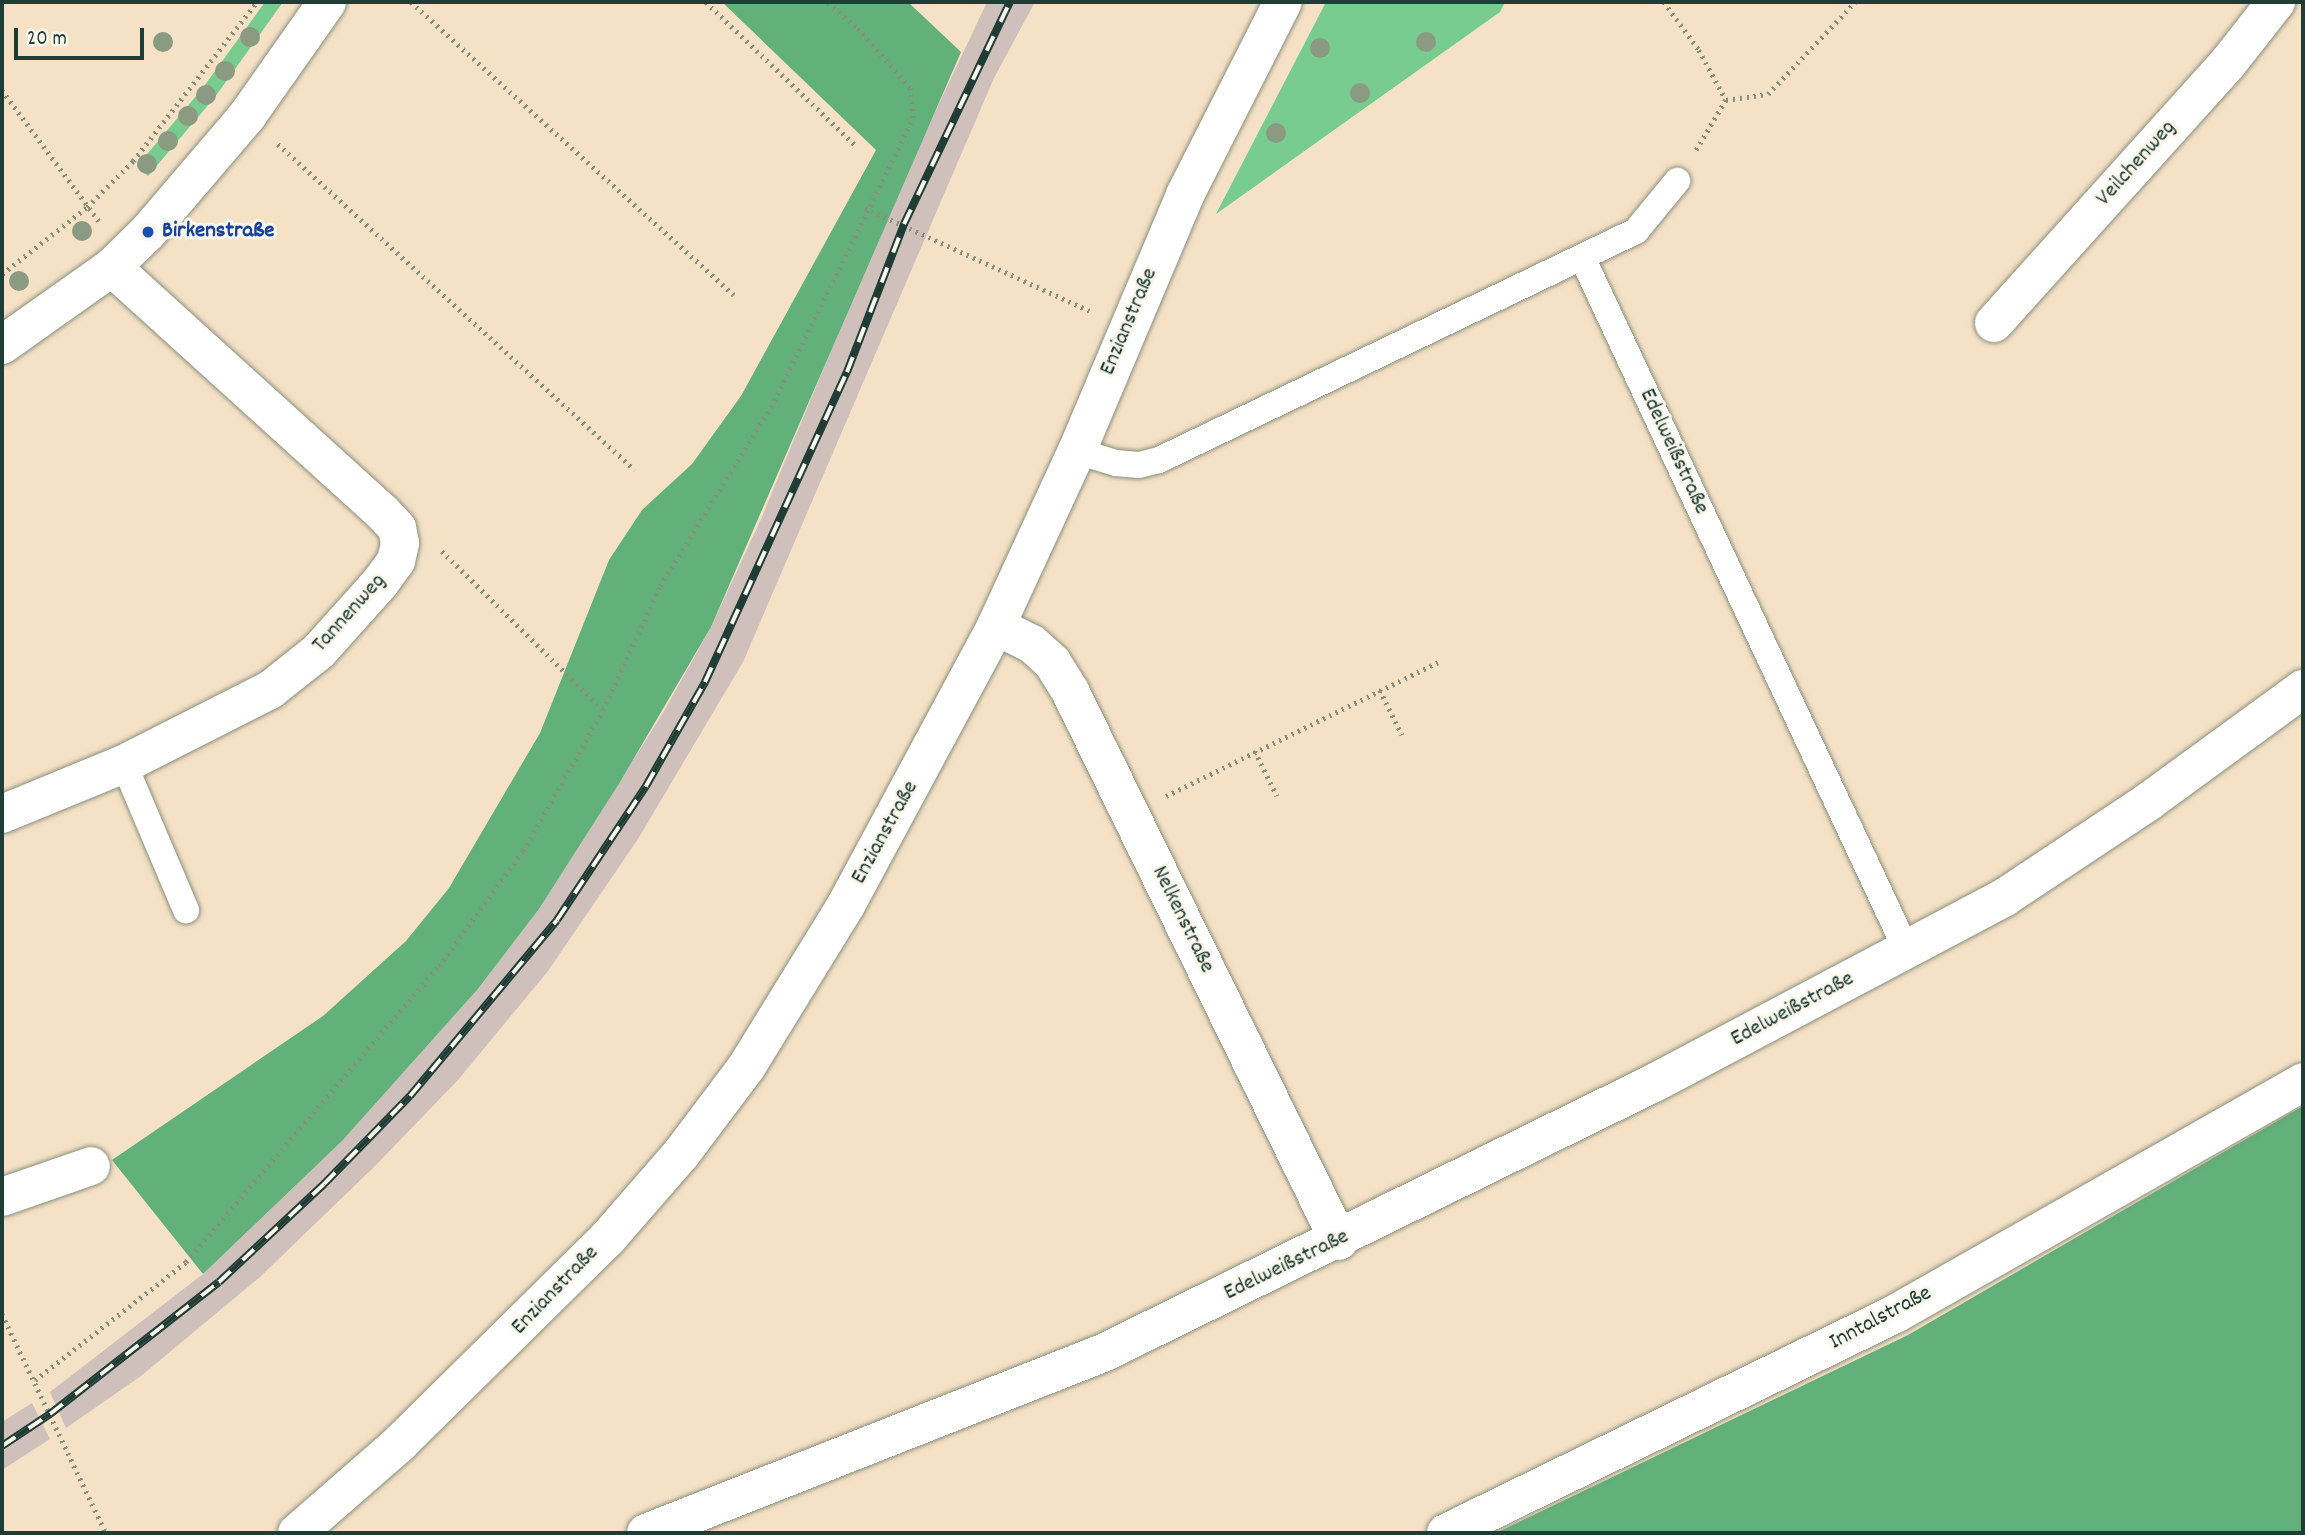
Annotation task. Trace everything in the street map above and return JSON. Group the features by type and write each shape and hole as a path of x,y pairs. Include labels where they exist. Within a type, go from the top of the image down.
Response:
{"street":[{"path":"2,345 120,260 247,116 327,2"},
{"name":"Enzianstraße","path":"297,1533 518,1330 681,1154 747,1066 799,986 930,753 996,626 1077,451 1125,328 1185,195 1283,2"},
{"name":"Veilchenweg","path":"1994,323 2228,63 2276,2"},
{"path":"120,260 383,513 397,528 400,543"},
{"name":"Tannenweg","path":"2,814 124,764 237,708 296,672 380,583 396,561 400,543"},
{"name":"Nelkenstraße","path":"996,626 1032,644 1052,662 1130,813 1339,1241"},
{"name":"Edelweißstraße","path":"646,1533 1091,1358 1339,1241 1907,951 2016,890 2148,802 2303,689"},
{"name":"Inntalstraße","path":"1446,1533 1895,1314 2303,1082"},
{"path":"2,1198 91,1166"}],"lane":[{"path":"1077,451 1116,463 1139,465 1159,460 1636,231 1678,181"},
{"name":"Edelweißstraße","path":"1582,257 1907,951"},
{"path":"124,764 186,910"}],"path":[{"path":"2,274 87,207 180,104 257,2"},
{"path":"411,2 734,295"},
{"path":"706,2 856,146"},
{"path":"35,1380 186,1262 309,1124 439,966 523,851 603,710 660,586 777,396 865,208 913,118 915,103 910,88 856,27 825,2"},
{"path":"1664,2 1699,50 1726,100"},
{"path":"1726,100 1768,94 1855,2"},
{"path":"2,90 87,207 120,260"},
{"path":"1678,181 1726,100"},
{"path":"247,116 635,470"},
{"path":"865,208 1125,328"},
{"path":"400,543 436,546 603,710"},
{"path":"1130,813 1438,662"},
{"path":"1380,690 1402,735"},
{"path":"1255,751 1277,796"},
{"path":"2,1314 106,1533"}],"shaded area":[{"path":"987,2 1035,2 994,78 743,662 638,839 548,971 458,1080 375,1166 260,1277 141,1376 66,1428 50,1392 203,1274 342,1141 477,990 539,909 663,713 711,627 761,519 895,197"},
{"path":"32,1403 50,1439 2,1470 2,1422"}],"green space":[{"path":"265,2 283,2 215,97 148,176 137,166 202,89"},
{"path":"722,2 908,2 961,52 711,627 620,782 539,909 477,990 342,1141 203,1274 112,1160 323,1016 406,941 449,888 540,733 609,560 642,510 692,464 741,396 876,150"},
{"path":"1326,2 1505,2 1500,12 1216,214"},
{"path":"2303,1106 2303,1533 1496,1533 1908,1335"}],"railway":[{"path":"2,1446 50,1414 219,1282 324,1184 410,1096 557,920 646,786 705,682 847,372 904,224 1010,2"}],"place":[{"name":"Birkenstraße","path":"148,232"}]}
